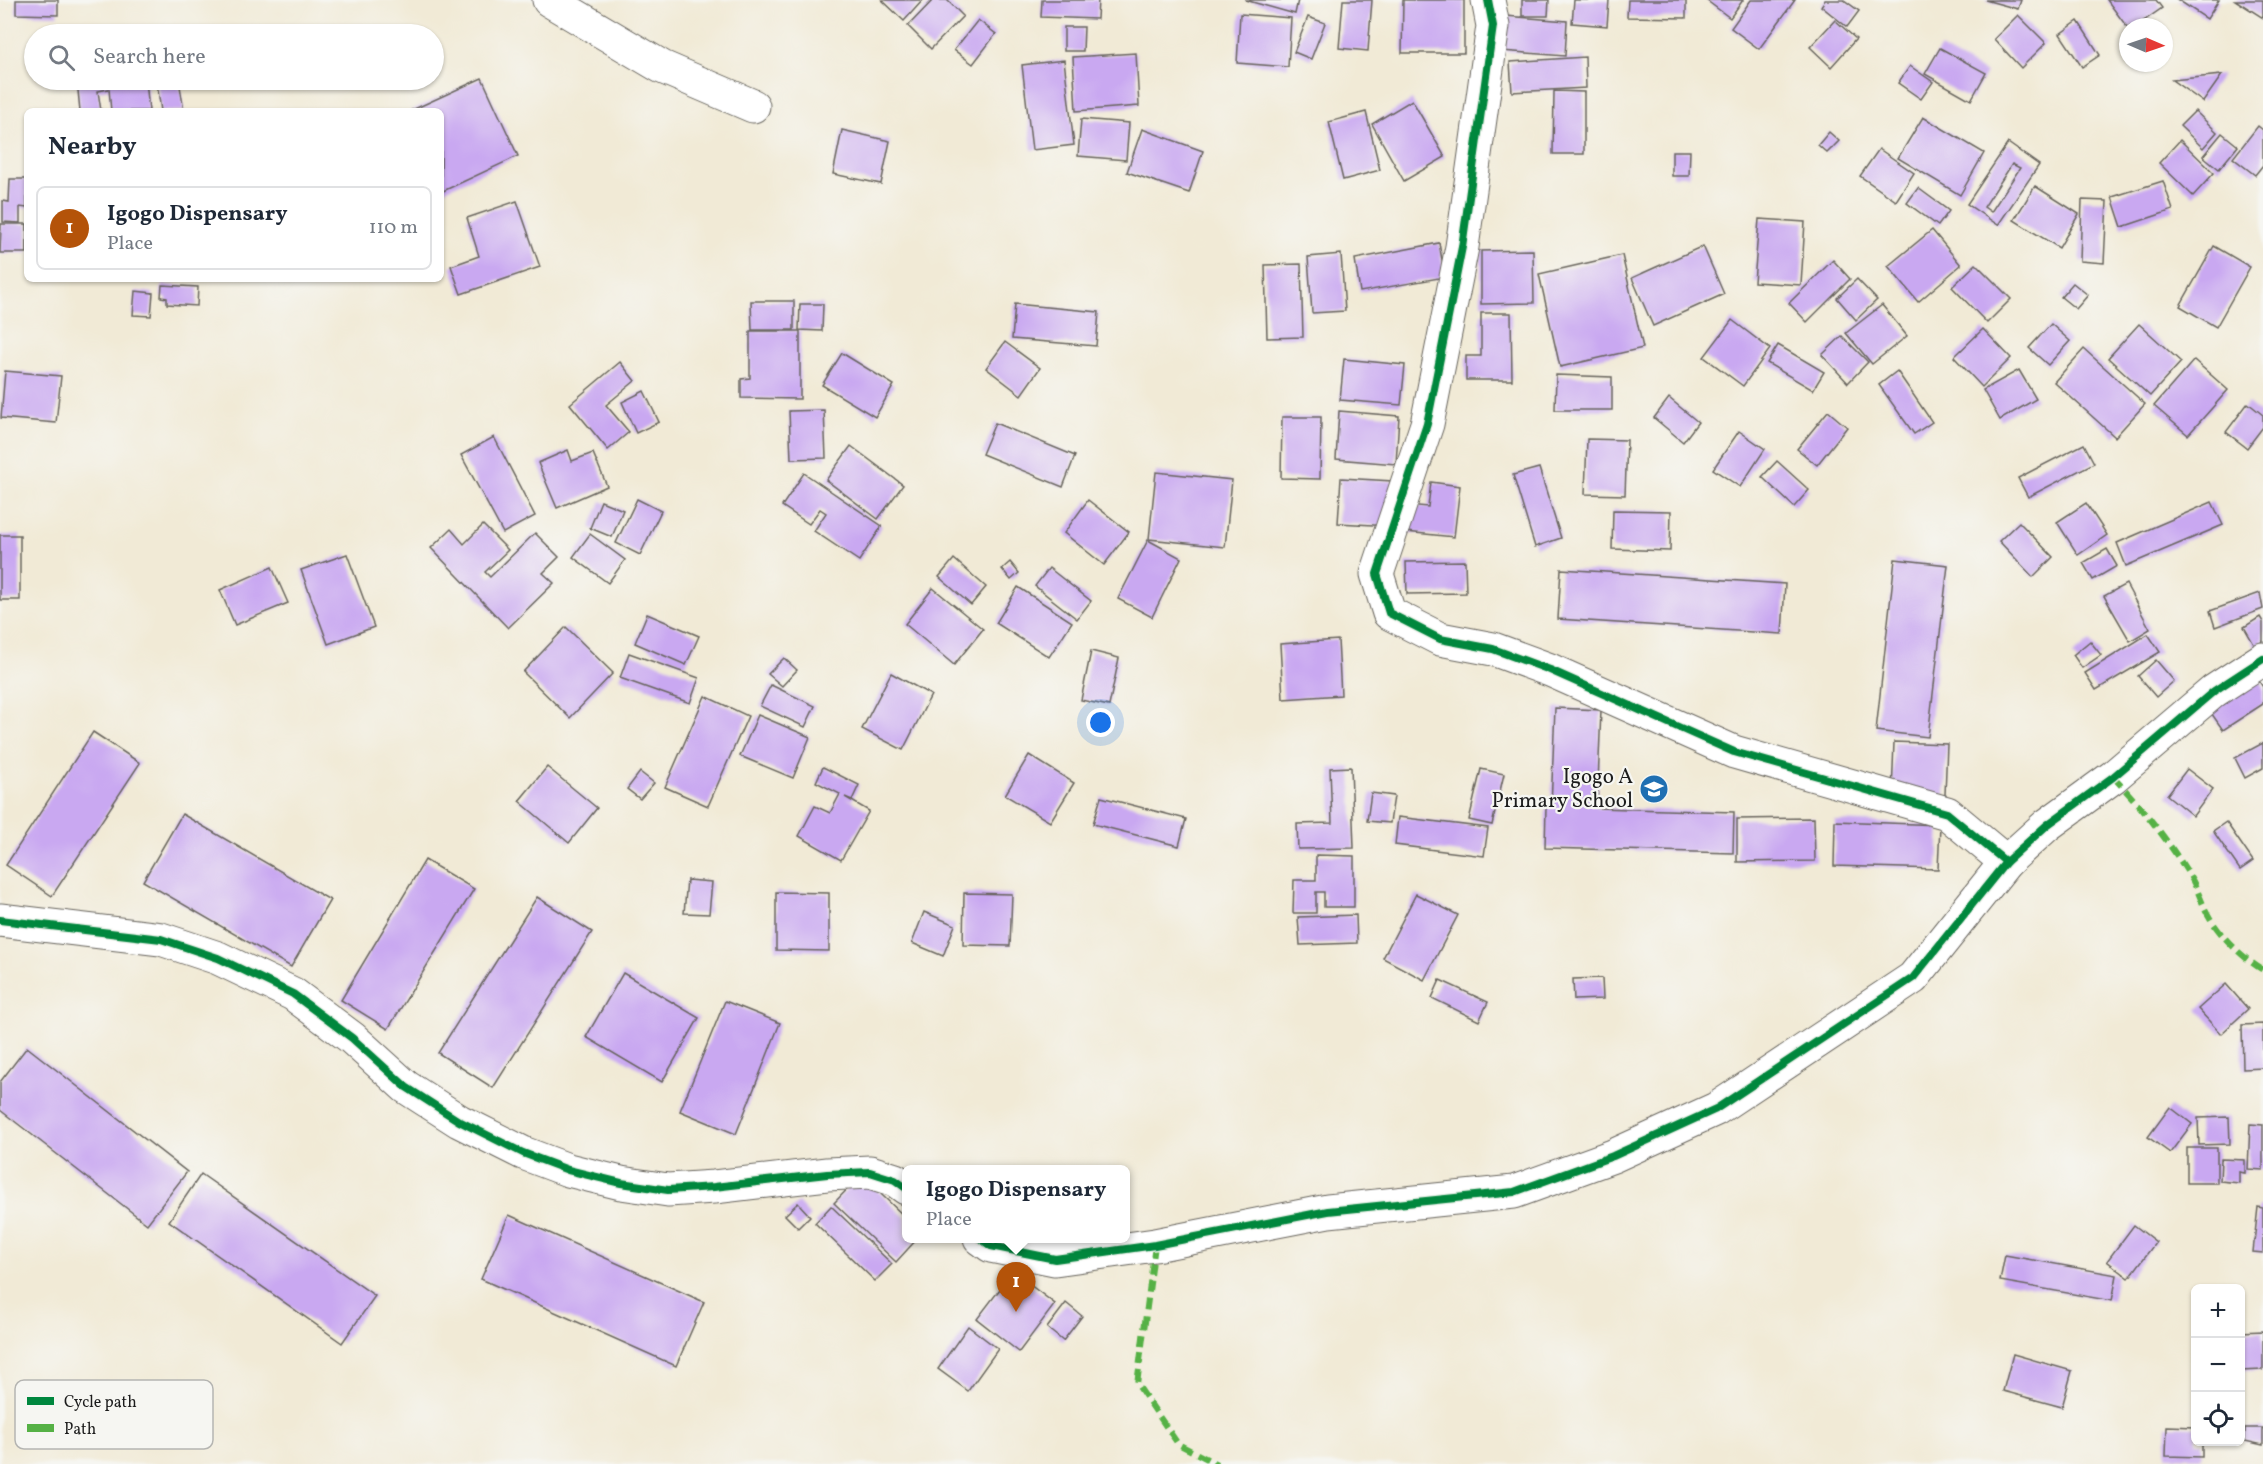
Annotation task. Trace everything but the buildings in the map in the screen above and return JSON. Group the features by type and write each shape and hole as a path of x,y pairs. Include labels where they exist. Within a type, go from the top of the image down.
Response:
{"street":[{"path":"549,0 662,67 753,106"},
{"path":"1488,0 1493,26 1462,247 1427,423 1377,574 1389,613 1440,639 1493,649 1550,670 1734,752 1947,813 2006,862"},
{"path":"986,1243 1055,1260 1155,1245 1328,1212 1514,1192 1613,1156 1716,1109 1913,978 2006,862 2047,825 2113,777 2214,691 2263,659"},
{"path":"0,920 161,939 218,958 293,994 352,1038 406,1087 459,1120 523,1153 568,1170 621,1183 668,1190 827,1174 870,1172 895,1180 902,1185"}],"marked path":[{"path":"2113,777 2173,850 2190,876 2207,913 2221,933 2241,954 2263,970"},
{"path":"1155,1245 1137,1384 1178,1444 1217,1464"}],"cycle path":[{"path":"1488,0 1493,26 1462,247 1427,424 1377,574 1389,613 1440,639 1493,649 1550,670 1734,752 1947,813 2006,862"},
{"path":"987,1243 991,1246 1055,1259 1155,1245 1328,1211 1514,1192 1613,1156 1716,1109 1913,978 2006,862 2047,825 2113,777 2214,691 2263,659"},
{"path":"0,920 161,939 218,958 293,994 352,1038 406,1087 459,1121 523,1153 568,1170 621,1183 668,1190 827,1174 870,1172 895,1180 902,1185"}],"place":[{"name":"Igogo A Primary School","path":"1654,789"},
{"name":"Igogo Dispensary","path":"1016,1312"}]}
